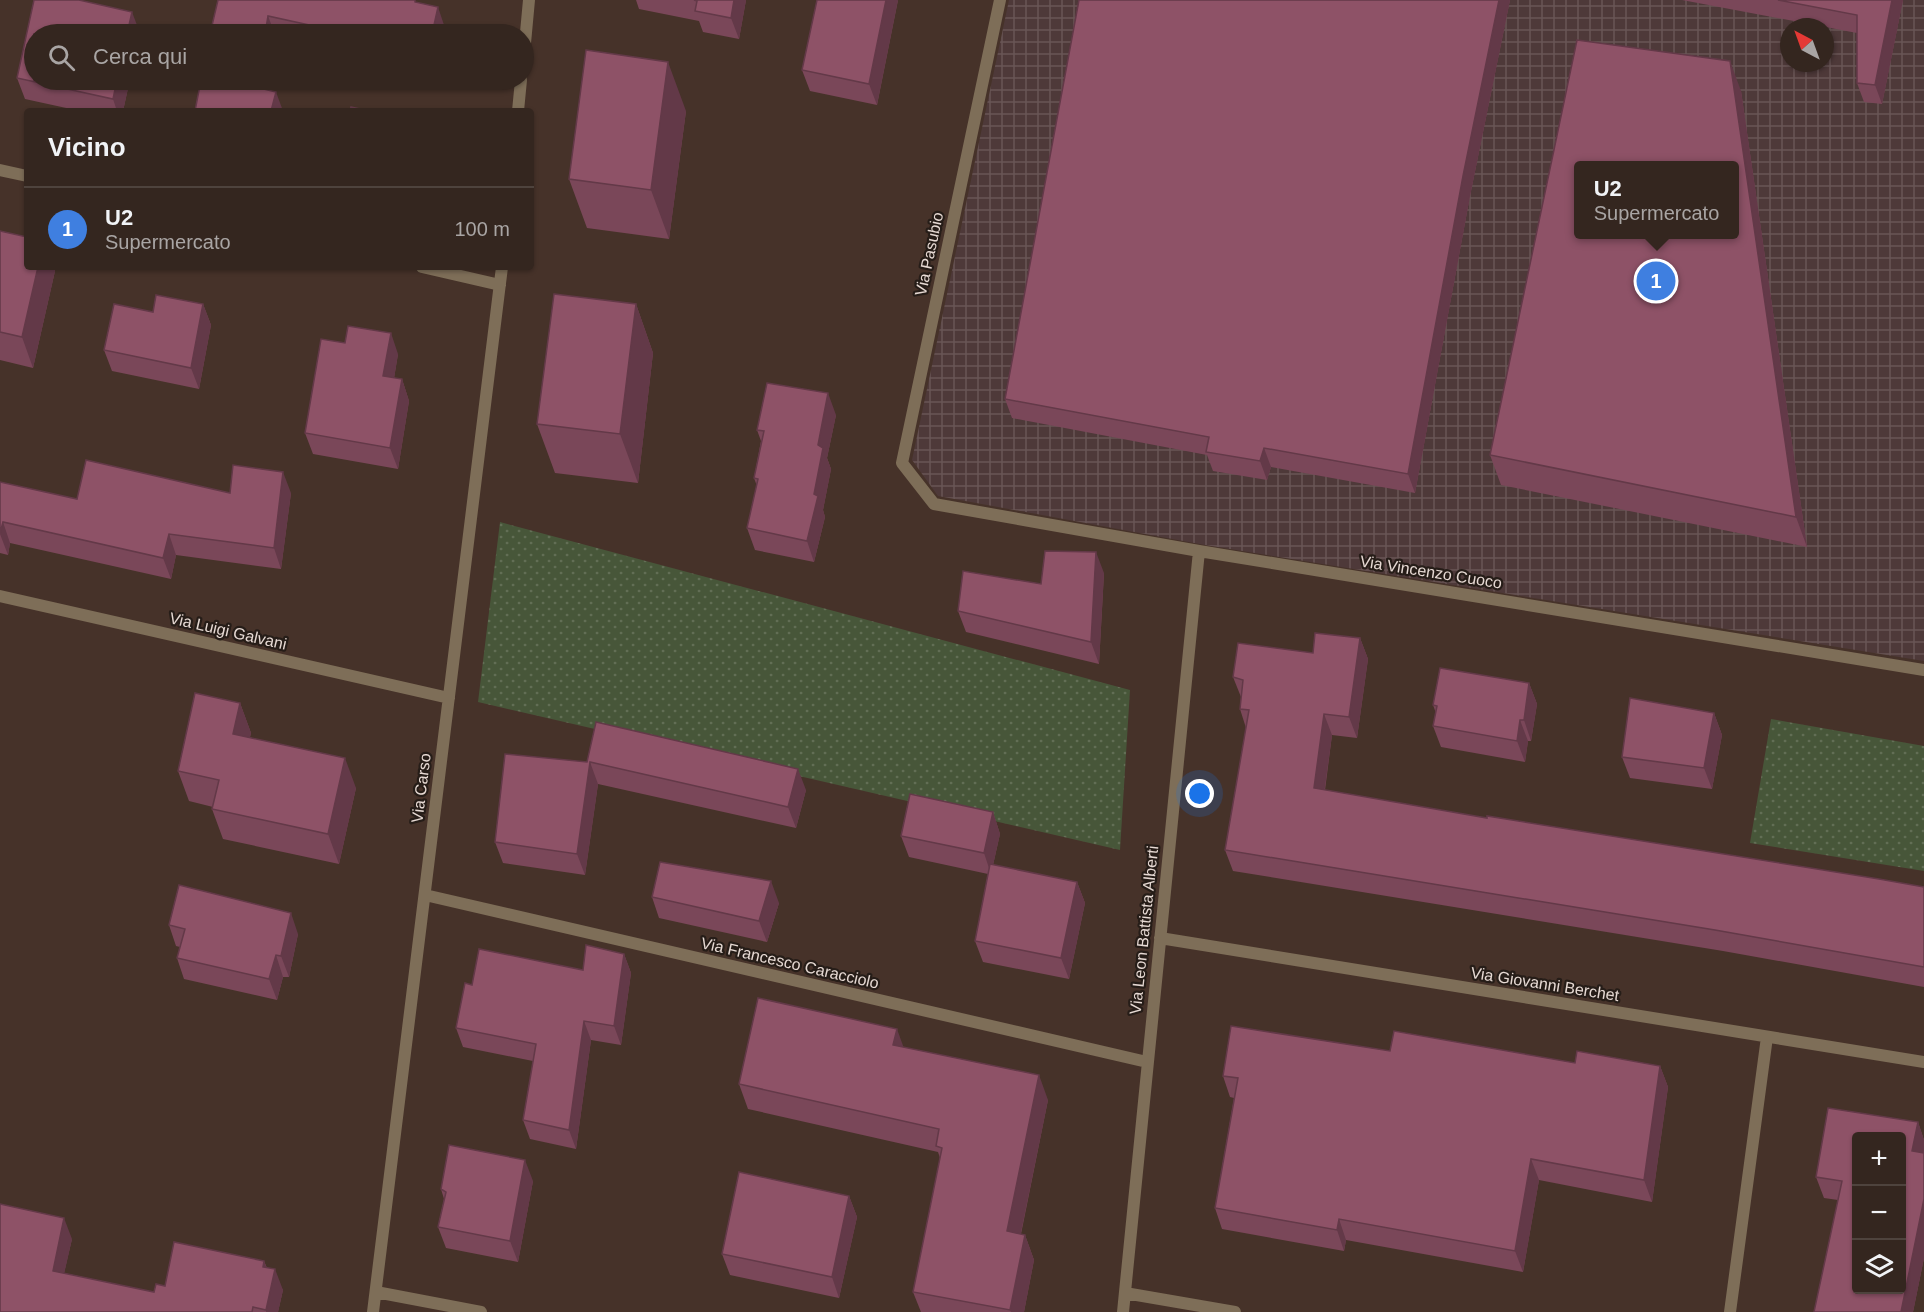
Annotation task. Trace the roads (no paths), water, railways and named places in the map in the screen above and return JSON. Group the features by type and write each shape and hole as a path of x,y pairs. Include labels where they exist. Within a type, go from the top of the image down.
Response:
{"street":[{"path":"527,24 529,0"},
{"name":"Via Pasubio","path":"934,504 902,463 1000,0"},
{"path":"518,108 520,90"},
{"path":"0,170 24,176"},
{"path":"435,270 500,285"},
{"name":"Via Carso","path":"373,1312 501,270"},
{"name":"Via Vincenzo Cuoco","path":"934,504 1199,551 1924,670"},
{"name":"Via Leon Battista Alberti","path":"1123,1312 1199,551"},
{"name":"Via Luigi Galvani","path":"0,596 449,698"},
{"name":"Via Francesco Caracciolo","path":"425,895 1147,1062"},
{"name":"Via Giovanni Berchet","path":"1160,938 1924,1062"},
{"path":"1730,1312 1767,1037"},
{"path":"376,1292 481,1312"},
{"path":"1125,1293 1234,1312"}],"place":[{"name":"U2","path":"1656,281"}]}
